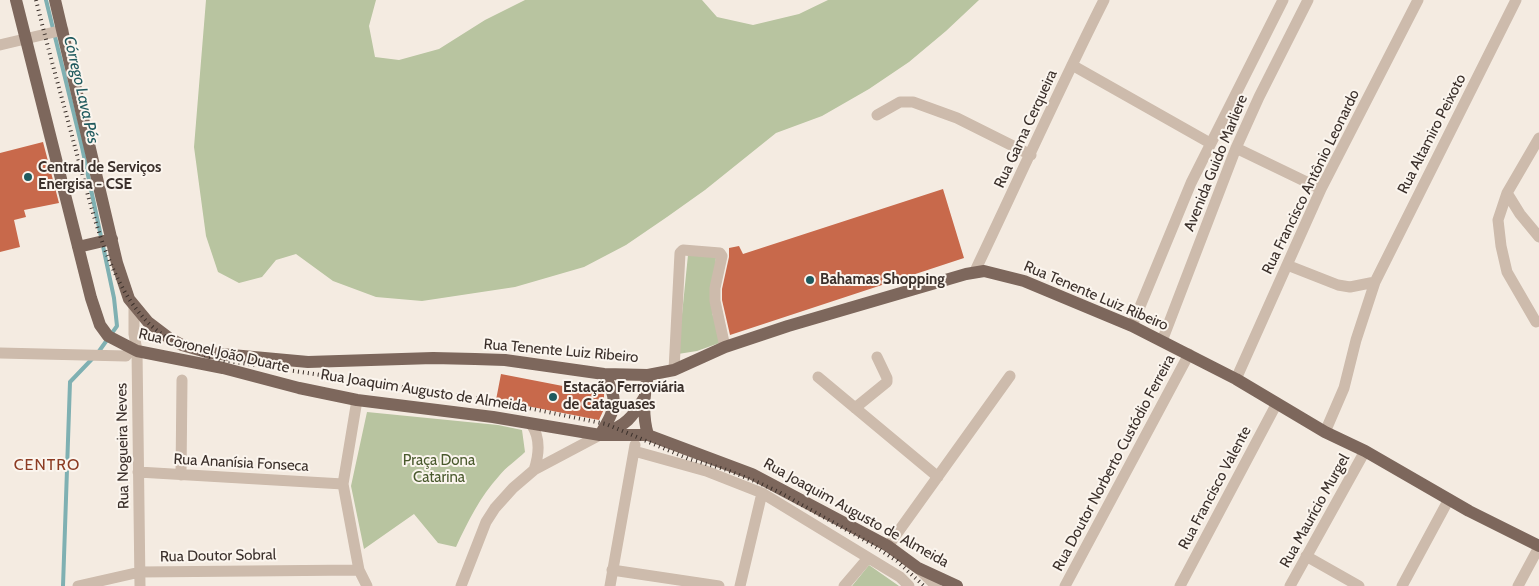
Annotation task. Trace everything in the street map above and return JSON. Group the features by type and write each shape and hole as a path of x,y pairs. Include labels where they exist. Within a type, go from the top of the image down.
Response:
{"main road":[{"path":"16,0 78,247 100,325 108,336 130,348"},
{"name":"Rua Coronel João Duarte","path":"55,0 119,269 129,299 148,322 169,338 194,350 308,362"},
{"path":"78,247 112,239"},
{"name":"Rua Tenente Luiz Ribeiro","path":"308,362 433,358 505,360 604,374 648,375 674,370 725,347 788,326 975,271 984,271 1024,282 1132,326 1190,354 1325,432 1365,451 1487,521 1539,546"},
{"name":"Rua Coronel João Duarte","path":"130,348 223,368 300,388"},
{"path":"600,435 612,412 614,401 612,388 604,374"},
{"path":"638,441 645,426 644,398 648,375"},
{"name":"Rua Joaquim Augusto de Almeida","path":"300,388 357,400 446,411 638,441 752,474 888,546 918,568 957,586"},
{"path":"600,435 625,424 634,416 644,398"}],"street":[{"name":"Rua Gama Cerqueira","path":"975,271 1104,0"},
{"name":"Avenida Guido Marliere","path":"1132,326 1210,143 1283,0"},
{"name":"Avenida Guido Marliere","path":"1162,341 1236,148 1308,0"},
{"name":"Rua Francisco Antônio Leonardo","path":"1236,379 1321,189 1418,0"},
{"name":"Rua Altamiro Peixoto","path":"1325,432 1344,388 1356,340 1375,282 1516,0"},
{"path":"0,45 62,30"},
{"path":"1072,65 1210,143"},
{"path":"877,115 900,102 913,102 957,118 1031,155"},
{"path":"1536,322 1507,272 1498,220 1507,194 1539,138"},
{"path":"1236,148 1321,189"},
{"path":"1507,194 1520,214 1539,237"},
{"path":"674,370 680,254 683,250 720,253 722,256 715,301 725,347"},
{"path":"1287,265 1338,286 1350,288 1375,282"},
{"name":"Rua Nogueira Neves","path":"134,306 134,334 130,348 138,472 140,586"},
{"path":"0,353 126,356 130,348"},
{"name":"Rua Doutor Norberto Custódio Ferreira","path":"1065,586 1190,354"},
{"path":"855,408 886,382 887,378 877,357"},
{"path":"888,546 1010,376"},
{"path":"818,378 938,477"},
{"path":"181,475 182,380"},
{"path":"357,400 343,484 359,570 367,586"},
{"name":"Rua Francisco Valente","path":"1180,586 1277,403"},
{"path":"531,424 536,430 539,454 534,470"},
{"path":"461,586 486,522 513,488 534,470 600,435"},
{"path":"610,586 638,441 762,493 900,577 909,586"},
{"name":"Rua Maurício Murgel","path":"1290,586 1365,451"},
{"name":"Rua Ananísia Fonseca","path":"138,472 343,484"},
{"path":"740,586 762,493"},
{"path":"1402,586 1449,499"},
{"path":"1518,586 1539,546"},
{"path":"1306,556 1358,586"},
{"path":"844,586 868,558"},
{"path":"918,568 936,586"},
{"name":"Rua Doutor Sobral","path":"78,586 140,572 359,570"},
{"path":"612,570 719,586"}],"green space":[{"path":"206,0 376,0 369,26 375,57 399,60 439,49 485,20 525,0 702,0 717,17 753,25 799,14 828,0 979,0 909,62 869,89 822,116 776,133 705,190 626,245 584,267 515,287 422,301 376,297 333,281 296,254 276,260 262,277 239,283 218,272 206,236 194,147"},
{"path":"688,255 716,257 712,313 722,342 697,351 678,354"},
{"name":"Praça Dona Catarina","path":"367,412 498,425 522,430 525,452 502,473 486,492 456,547 438,543 414,514 364,549 351,486"},
{"path":"869,565 899,586 852,586"}],"building":[{"name":"Central de Serviços Energisa - CSE","path":"43,142 59,203 24,210 26,217 14,220 20,247 0,252 0,153"},
{"name":"Bahamas Shopping","path":"943,189 964,258 730,335 722,300 729,248 739,246 743,254"},
{"name":"Estação Ferroviária de Cataguases","path":"501,374 604,394 604,409 599,420 496,400"}],"waterway":[{"name":"Córrego Lava Pés","path":"46,0 82,147 114,298 117,326 97,354"},
{"name":"Córrego Lava Pés","path":"63,586 70,382 92,359"}],"railway":[{"path":"36,0 87,190 108,258 129,299 142,316 168,338 189,349 221,360 494,401 606,424 689,459 724,469 779,492 873,545 897,561 924,586"}],"place":[{"name":"Central de Serviços Energisa - CSE","path":"28,177"},
{"name":"Bahamas Shopping","path":"810,280"},
{"name":"Estação Ferroviária de Cataguases","path":"553,397"}],"district":[{"name":"CENTRO","path":"47,465"}]}
